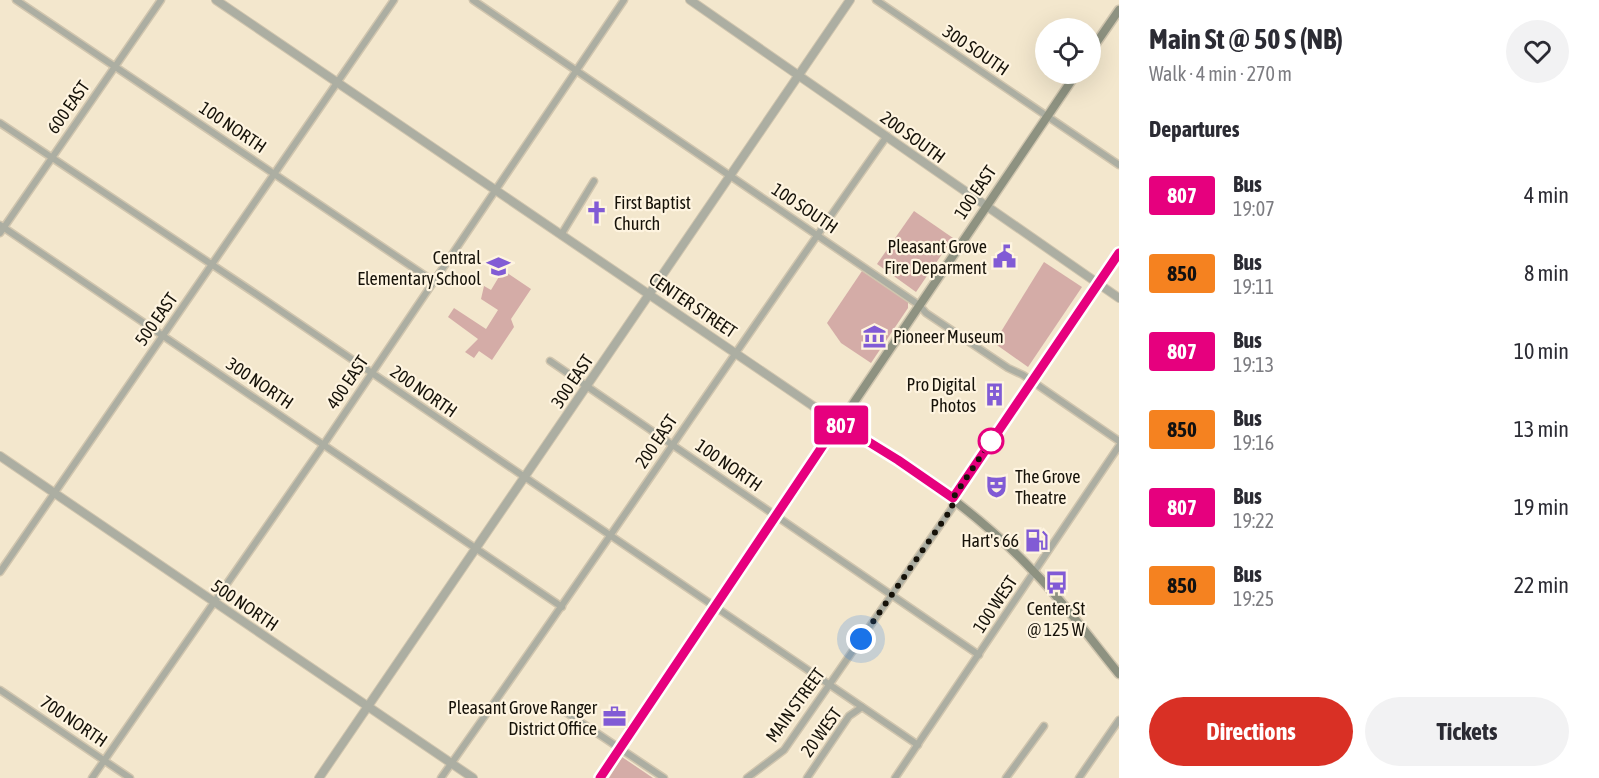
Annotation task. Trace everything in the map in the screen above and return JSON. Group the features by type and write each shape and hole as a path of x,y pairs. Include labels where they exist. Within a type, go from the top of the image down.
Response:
{"main road":[{"path":"1101,36 1119,10"},
{"name":"100 EAST","path":"600,778 713,607 1069,84"},
{"name":"CENTER STREET","path":"838,423 953,498 1035,572 1119,674"}],"street":[{"name":"100 NORTH","path":"16,0 433,281"},
{"name":"600 EAST","path":"1,228 161,0"},
{"name":"CENTER STREET","path":"216,0 838,423"},
{"name":"500 EAST","path":"0,572 394,0"},
{"name":"100 SOUTH","path":"473,0 817,234 919,305 926,313 1032,381 1119,441"},
{"name":"400 EAST","path":"92,778 324,444 624,0"},
{"name":"200 SOUTH","path":"690,0 1119,297"},
{"name":"300 EAST","path":"319,778 850,0"},
{"name":"300 SOUTH","path":"876,0 1119,165"},
{"name":"200 NORTH","path":"0,123 918,745"},
{"name":"200 EAST","path":"441,778 562,607 734,352 887,136"},
{"path":"561,235 594,181"},
{"name":"300 NORTH","path":"1,228 324,444 562,607"},
{"name":"MAIN STREET","path":"747,778 784,750 952,508 953,498 1119,253"},
{"name":"100 NORTH","path":"550,361 979,655"},
{"name":"100 WEST","path":"895,778 1119,446"},
{"name":"500 NORTH","path":"0,456 473,778"},
{"name":"700 NORTH","path":"0,690 130,778"},
{"name":"20 WEST","path":"807,778 849,716 862,707"},
{"path":"567,713 664,778"},
{"path":"1079,778 1119,720"},
{"path":"1006,778 1044,726"}],"shaded area":[{"path":"914,211 953,238 916,292 877,264"},
{"path":"1044,262 1082,287 1028,367 994,343"},
{"path":"503,270 531,289 511,319 514,327 492,360 479,351 474,358 465,352 478,339 448,317 454,308 486,329 498,310 481,299 484,286 491,290"},
{"path":"862,271 908,302 908,308 871,363 841,343 827,323"},
{"path":"622,757 653,778 609,778"}],"bus line":[{"name":"807","path":"600,778 838,423 953,498 1119,253"}],"place":[{"name":"First Baptist Church","path":"596,212"},
{"name":"Pleasant Grove Fire Deparment","path":"1005,256"},
{"name":"Central Elementary School","path":"499,267"},
{"name":"Pioneer Museum","path":"875,336"},
{"name":"Pro Digital Photos","path":"994,394"},
{"name":"The Grove Theatre","path":"997,486"},
{"name":"Hart's 66","path":"1037,540"},
{"name":"Center St @ 125 W","path":"1056,582"},
{"name":"Pleasant Grove Ranger District Office","path":"615,717"}],"route":[{"path":"861,639 952,508 953,498 991,441"}]}
